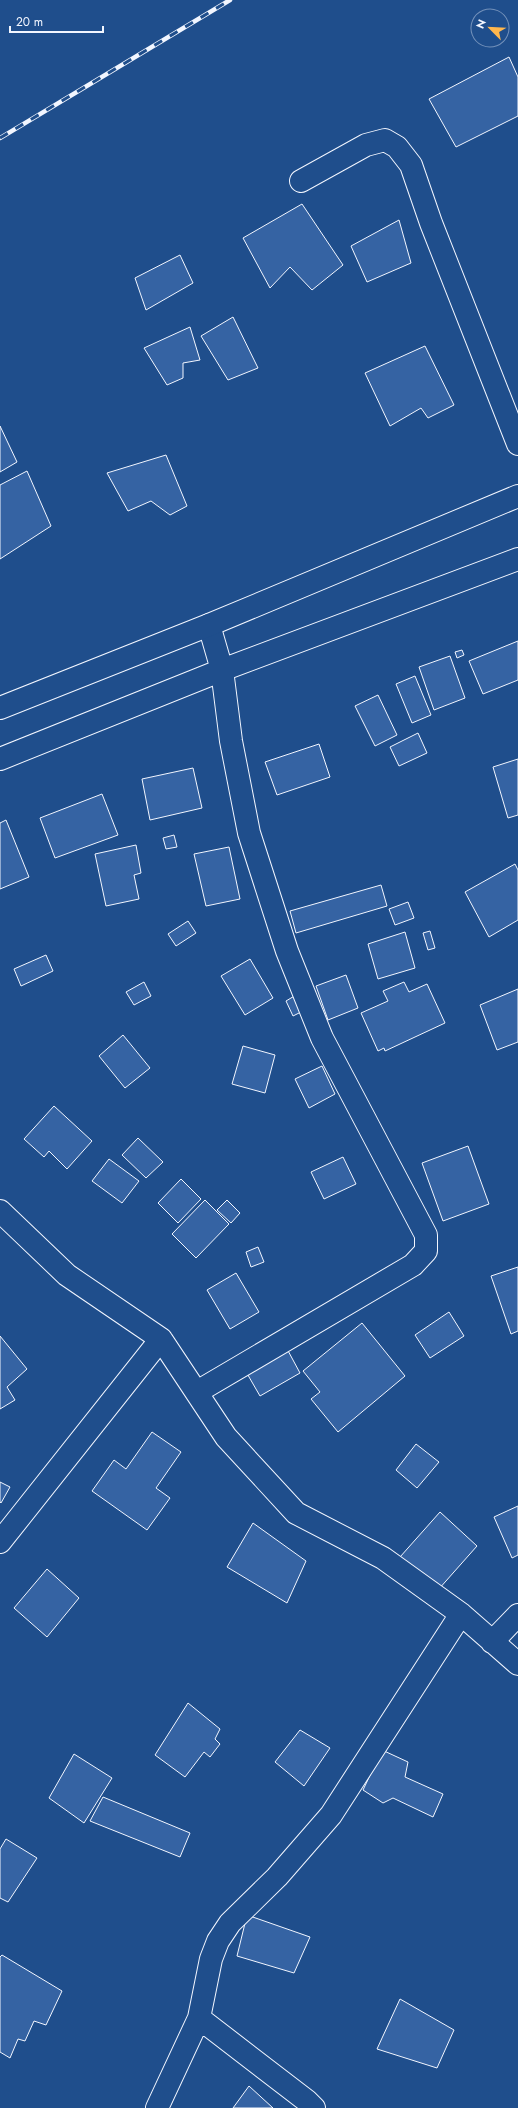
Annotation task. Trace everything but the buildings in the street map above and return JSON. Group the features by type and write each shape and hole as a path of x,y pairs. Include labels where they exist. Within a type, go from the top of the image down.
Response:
{"street":[{"path":"301,181 366,145 385,140 397,147 410,164 431,224 518,444"},
{"path":"0,708 209,625 518,496"},
{"path":"0,759 222,670 518,559"},
{"path":"197,1392 413,1265 426,1251 426,1235 322,1038 287,951 249,833 231,741 222,670 209,625"},
{"path":"0,1211 67,1275 161,1339 226,1437 296,1513 383,1558 461,1614 518,1664"},
{"path":"0,1542 161,1339"},
{"path":"157,2108 199,2018 211,1959 218,1940 230,1923 277,1877 331,1815 461,1614"},
{"path":"492,1642 518,1615"},
{"path":"199,2018 314,2108"}],"railway":[{"path":"0,138 230,0"}]}
